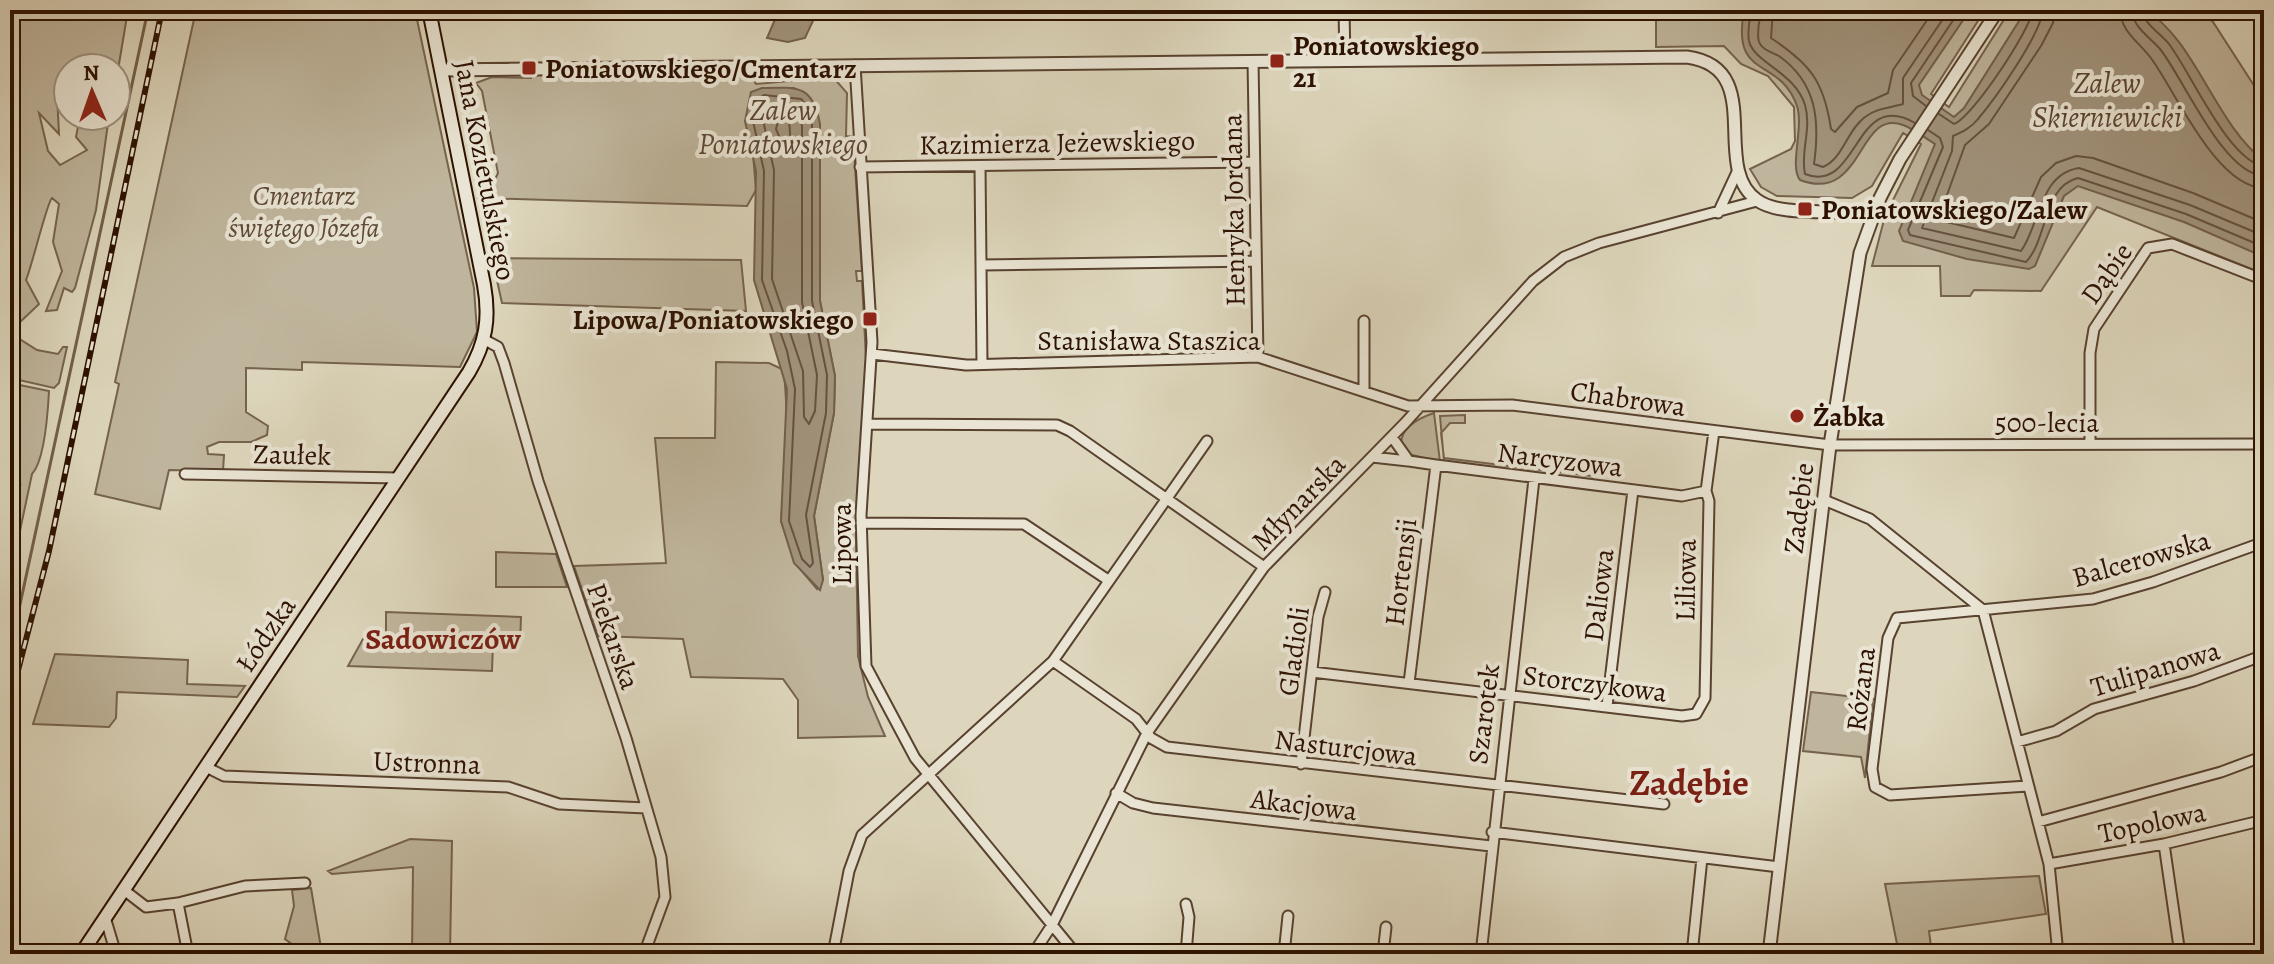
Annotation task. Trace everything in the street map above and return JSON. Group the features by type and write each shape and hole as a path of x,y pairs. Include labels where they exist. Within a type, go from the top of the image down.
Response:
{"main road":[{"name":"Jana Kozietulskiego","path":"429,10 486,295 485,340"},
{"name":"Łódzka","path":"81,954 469,372 485,340"}],"street":[{"path":"1344,10 1345,60"},
{"name":"Zadębie","path":"1769,954 1830,445 1855,274 1873,215 1913,139 1998,10"},
{"path":"442,70 1698,58 1718,70 1730,89 1738,170 1746,190 1757,201 1777,208 1873,215"},
{"name":"Henryka Jordana","path":"1253,61 1258,357"},
{"name":"Lipowa","path":"855,65 872,354 861,523 866,666 906,743 928,775 1076,954"},
{"name":"Kazimierza Jeżewskiego","path":"860,167 1254,162"},
{"path":"980,166 982,364"},
{"path":"1718,213 1738,170"},
{"name":"Młynarska","path":"1033,954 1052,925 1147,733 1264,567 1392,437 1533,281 1564,257 1633,232 1757,201"},
{"name":"Dąbie","path":"2090,444 2090,366 2094,329 2148,248 2172,244 2264,280"},
{"path":"981,265 1256,261"},
{"path":"1364,321 1364,390"},
{"name":"Piekarska","path":"485,340 498,347 504,363 533,466 626,738 661,857 666,890 664,904 644,954"},
{"name":"Stanisława Staszica","path":"872,354 982,364 1258,357 1418,407"},
{"name":"Chabrowa","path":"1418,407 1512,405 1830,445"},
{"path":"868,424 1057,425 1264,567"},
{"name":"Liliowa","path":"1682,716 1696,714 1705,698 1709,501 1706,491 1714,431"},
{"path":"1392,437 1409,461"},
{"path":"833,954 849,871 862,835 1053,661 1207,441"},
{"name":"500-lecia","path":"1830,445 2264,444"},
{"name":"Narcyzowa","path":"1372,457 1682,496 1706,491"},
{"name":"Hortensji","path":"1409,683 1436,465"},
{"name":"Zaułek","path":"185,474 398,478"},
{"name":"Szarotek","path":"1481,954 1497,786 1534,479"},
{"name":"Daliowa","path":"1607,706 1633,490"},
{"path":"1824,500 1870,519 1983,610 2049,864 2058,954"},
{"path":"861,523 1024,524 1108,580"},
{"name":"Balcerowska","path":"1983,610 2093,599 2179,574 2264,542"},
{"name":"Gladioli","path":"1301,764 1320,605 1325,592"},
{"name":"Różana","path":"1983,610 1910,614 1894,622 1888,638 1872,776 1878,791 1890,795 2028,786"},
{"name":"Tulipanowa","path":"2017,742 2056,731 2094,709 2172,688 2264,655"},
{"name":"Nasturcjowa","path":"1053,661 1136,719 1147,733 1167,747 1664,804"},
{"name":"Storczykowa","path":"1312,672 1682,716"},
{"path":"2038,822 2221,772 2264,756"},
{"name":"Ustronna","path":"206,767 224,776 508,787 559,804 646,808"},
{"name":"Akacjowa","path":"1116,793 1133,803 1153,808 1491,846"},
{"path":"2263,820 2264,832"},
{"name":"Topolowa","path":"2049,864 2164,844 2263,820"},
{"path":"1492,832 1779,867"},
{"path":"2164,844 2180,954"},
{"path":"1692,954 1702,858"},
{"path":"124,890 146,907 178,903 245,886 305,883"},
{"path":"178,903 188,954"},
{"path":"1186,904 1189,917 1186,954"},
{"path":"1284,954 1288,916"},
{"path":"105,917 116,954"},
{"path":"1383,954 1386,927"}],"green space":[{"path":"10,10 128,10 121,52 52,52 52,127 39,113 48,151 60,165 87,150 76,137 77,132 107,132 96,210 75,288 72,292 64,288 57,310 46,311 62,271 53,242 59,204 52,198 26,280 39,304 18,324 15,336 37,350 58,354 63,347 67,347 59,383 54,388 10,378"},
{"name":"Cmentarz świętego Józefa","path":"196,10 415,10 474,288 477,332 460,367 302,362 302,370 246,368 246,412 268,426 267,435 251,442 219,442 207,447 208,454 224,455 223,471 169,470 160,509 95,494 119,384 115,382"},
{"name":"Zalew Skierniewicki","path":"1656,10 1985,10 1931,94 1949,107 2010,10 2200,10 2213,22 2264,101 2264,274 2097,207 2041,291 1974,290 1970,296 1941,296 1940,266 1872,266 1885,216 1921,144 1903,133 1872,186 1852,198 1777,196 1761,187 1750,169 1791,149 1795,141 1794,107 1768,76 1741,64 1724,46 1656,47"},
{"path":"587,73 600,78 640,73 640,78 752,77 756,84 833,77 847,93 846,136 853,137 862,271 856,271 857,281 862,281 866,359 856,534 858,656 868,697 885,736 798,738 798,700 783,679 691,677 683,639 598,636 574,566 666,563 655,438 715,438 716,362 769,363 784,370 788,431 781,521 795,563 817,589 823,580 814,516 834,413 835,376 820,301 820,124 794,88 762,88 747,137 753,154 756,190 747,206 479,198 491,188 498,173 482,91 476,83 492,77 531,78 532,74 566,78"},
{"path":"492,258 741,260 746,311 502,303"},
{"path":"10,383 49,391 43,447 32,474 10,578 10,496 20,485 10,483 10,443 14,438 10,436"},
{"path":"1434,413 1440,462 1408,454 1401,444 1407,428"},
{"path":"1465,415 1465,423 1450,423 1441,432 1440,416"},
{"path":"1443,449 1444,458 1593,476 1592,481 1444,461"},
{"path":"496,552 556,554 567,587 496,587"},
{"path":"386,612 521,617 520,645 493,644 492,671 348,666 363,639 386,640"},
{"path":"55,654 188,660 187,684 245,686 237,697 117,692 116,718 109,727 33,724"},
{"path":"1811,692 1873,699 1865,778 1861,757 1803,751"},
{"path":"410,839 452,841 450,954 412,954 413,867 332,874 328,871"},
{"path":"2039,876 2046,914 1929,931 1932,954 1899,954 1885,884"},
{"path":"311,888 322,954 292,954 297,948 285,939 294,906 292,890"}],"water":[{"name":"Zalew Poniatowskiego","path":"779,10 818,10 805,38 788,42 767,38"},
{"name":"Zalew Skierniewicki","path":"1744,10 1970,10 1919,85 1922,95 1954,117 1964,108 2026,10 2145,10 2178,40 2231,125 2264,161 2264,257 2184,222 2078,186 2064,196 2035,266 2029,269 1967,259 1903,241 1899,231 1935,144 1903,125 1888,123 1876,130 1849,169 1837,179 1821,184 1800,180 1796,166 1797,106 1789,90 1779,80 1750,59 1744,48 1742,33"},
{"name":"Zalew Poniatowskiego","path":"762,88 802,91 813,102 820,124 820,301 835,376 834,413 814,516 823,580 820,590 794,563 781,521 787,389 754,280 756,171 745,121 751,92"}],"waterway":[{"path":"10,651 148,10"}],"railway":[{"path":"10,701 49,551 162,10"}],"place":[{"name":"Poniatowskiego 21","path":"1277,61"},
{"name":"Poniatowskiego/Cmentarz","path":"529,68"},
{"name":"Poniatowskiego/Zalew","path":"1805,209"},
{"name":"Lipowa/Poniatowskiego","path":"870,319"},
{"name":"Żabka","path":"1797,416"}],"district":[{"name":"Sadowiczów","path":"443,639"},
{"name":"Zadębie","path":"1689,782"}]}
